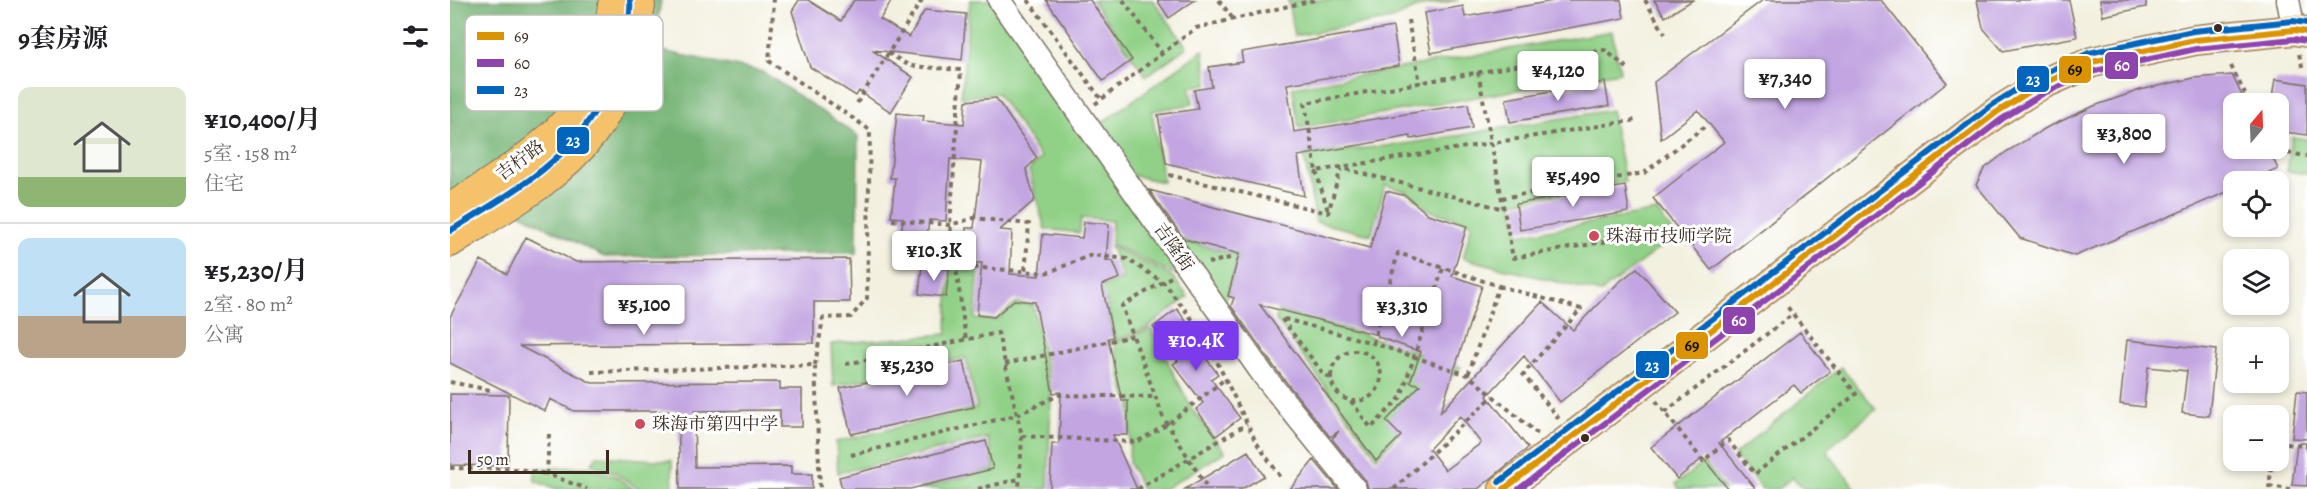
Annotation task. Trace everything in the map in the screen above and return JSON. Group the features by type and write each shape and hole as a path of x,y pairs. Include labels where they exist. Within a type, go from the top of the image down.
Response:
{"main road":[{"name":"吉柠路","path":"611,15 614,0"},
{"name":"吉柠路","path":"636,15 639,0"},
{"path":"1504,489 1997,112 2040,85 2092,62 2195,40 2302,40"},
{"name":"吉柠路","path":"450,209 542,145 574,111"},
{"name":"吉柠路","path":"450,242 541,182 569,159 592,133 605,111"}],"street":[{"name":"吉隆街","path":"999,0 1264,376 1355,489"},
{"path":"2288,0 2302,40"}],"path":[{"path":"771,0 774,1 769,61 870,130 867,298 851,317 823,318 815,365 820,489"},
{"path":"857,103 922,0"},
{"path":"1028,0 1101,99"},
{"path":"1123,0 1162,53"},
{"path":"1219,0 1233,19"},
{"path":"1080,115 1196,28 1314,0"},
{"path":"1645,0 1665,34"},
{"path":"1408,20 1420,83"},
{"path":"1328,213 1316,171 1305,104 1605,50 1627,68"},
{"path":"888,53 910,66 961,70 950,225 966,339"},
{"path":"2232,66 2245,93"},
{"path":"1478,72 1513,258 1654,233"},
{"path":"1316,171 1636,120"},
{"path":"1502,198 1644,173 1704,127"},
{"path":"2289,153 2307,156"},
{"path":"1341,168 1504,209"},
{"path":"1328,213 1341,168"},
{"path":"1169,175 1328,213"},
{"path":"892,220 950,225 974,218 1029,224 1025,272"},
{"path":"1373,343 1398,253 1499,286 1581,309 1523,374 1559,419"},
{"path":"956,266 1046,273 1092,255 1127,259 1163,282 1203,333 1256,442 1282,479"},
{"path":"1208,489 1168,424 1122,306 1188,268 1234,257"},
{"path":"1443,268 1414,357 1401,397 1371,428 1351,401 1337,393 1330,378 1322,372 1281,318 1373,343 1414,357 1468,375 1556,449"},
{"path":"1468,375 1499,286"},
{"path":"1642,384 1703,461 1728,440 1755,474 1856,394 1770,286"},
{"path":"1665,412 1793,314"},
{"path":"846,364 998,333 1022,436 1019,489"},
{"path":"1005,364 1133,336"},
{"path":"1363,352 1366,341"},
{"path":"1330,378 1335,361 1349,351 1363,352 1373,357 1378,363 1381,379 1379,387 1368,399 1351,401"},
{"path":"591,372 815,365"},
{"path":"1022,436 1137,442 1168,424 1225,379"},
{"path":"450,382 490,390"},
{"path":"851,455 1017,415 1059,395 1156,397"},
{"path":"1394,489 1493,396"},
{"path":"1138,489 1247,424"},
{"path":"547,474 549,434"},
{"path":"2289,444 2307,446"},
{"path":"450,468 519,469 547,474 586,489"},
{"path":"2271,471 2269,488 2290,489"},
{"path":"978,489 1019,479"}],"green space":[{"path":"450,0 661,0 659,15 465,15 465,111 663,111 663,51 763,72 858,136 857,253 604,257 506,206 450,226"},
{"path":"970,0 995,0 1183,265 1172,273 1111,244 1112,221 1081,218 1080,233 1045,229 1029,170 1041,158 997,93 961,98"},
{"path":"1092,0 1153,0 1187,47 1146,76"},
{"path":"1288,0 1459,0 1421,6 1392,19 1294,36"},
{"path":"1612,31 1620,72 1299,128 1292,87"},
{"path":"1203,50 1208,84 1190,87 1193,104 1152,111 1163,182 1127,174 1096,127"},
{"path":"1611,110 1625,182 1513,202 1519,235 1657,211 1675,236 1600,293 1463,258 1472,223 1431,211 1408,192 1385,185 1371,235 1316,222 1304,155 1412,143"},
{"path":"2292,137 2307,139 2307,174 2287,171"},
{"path":"1171,237 1238,255 1223,311"},
{"path":"1110,246 1172,276 1188,297 1147,328 1114,341 1107,301 1075,307 1073,299 1123,279"},
{"path":"952,263 979,266 975,319 995,320 1017,303 1033,305 1051,392 1048,489 918,489 994,469 988,438 838,473 836,442 977,408 966,358 833,386 831,344 947,334"},
{"path":"1278,311 1352,331 1461,367 1377,457 1276,320"},
{"path":"1151,329 1192,409 1225,452 1164,489 1142,489 1129,463 1131,399 1125,395 1114,343"},
{"path":"1841,367 1876,409 1826,450 1856,489 1803,489 1793,477 1778,489 1762,489 1734,455"},
{"path":"597,456 672,461 673,489 639,489 614,472 591,464"},
{"path":"1704,462 1725,489 1679,489 1676,484"},
{"path":"588,467 615,476 633,489 557,489 535,481 535,468"}],"building":[{"path":"799,0 808,0 841,21 854,0 892,0 880,19 909,37 925,10 966,14 962,60 872,50 913,77 891,112 859,91 856,96 810,67 792,11"},
{"path":"1046,0 1090,0 1132,60 1103,81"},
{"path":"1157,0 1195,0 1169,18"},
{"path":"1558,0 1621,0 1624,18 1431,53 1424,13 1463,6 1465,17"},
{"path":"1654,0 1693,0 1665,17"},
{"path":"1763,0 1881,0 1947,83 1711,270 1653,198 1724,142 1698,110 1661,139 1654,82"},
{"path":"1977,0 2069,0 2077,37 2003,51 1983,28"},
{"path":"2100,0 2146,0 2146,7 2103,16"},
{"path":"1393,27 1399,66 1287,84 1294,132 1468,104 1472,128 1411,139 1410,136 1298,156 1304,196 1166,163 1158,115 1198,109 1194,90 1212,87 1209,67 1243,62 1241,52"},
{"path":"2232,75 2241,93 2223,93 2223,159 2273,159 2278,169 2274,171 2223,171 2223,194 2075,256 2020,238 1976,185 1984,169 2006,152 2046,128 2094,106 2140,90 2194,78"},
{"path":"2275,79 2307,84 2307,135 2289,133 2289,93 2273,93"},
{"path":"1605,82 1609,106 1510,122 1506,99"},
{"path":"996,98 1037,158 1026,169 1035,200 1000,230 1012,231 1010,274 1039,276 1043,234 1082,238 1084,222 1109,224 1106,260 1113,261 1120,278 1102,285 1113,337 1108,338 1122,401 1128,401 1128,435 1113,435 1137,489 1050,489 1052,444 1059,444 1061,392 1053,393 1035,302 1014,300 994,317 977,315 982,263 965,263 966,228 974,228 982,162 950,159 946,221 929,220 925,256 899,253 903,218 891,217 895,178 890,178 897,113 924,116 923,121 964,124 966,101"},
{"path":"1625,186 1629,212 1520,230 1516,204"},
{"path":"1149,190 1370,248 1386,191 1406,196 1428,214 1467,226 1452,276 1482,286 1440,413 1542,302 1573,330 1618,283 1637,268 1675,312 1560,402 1524,356 1487,396 1528,448 1478,489 1368,489 1366,481 1332,439 1339,431 1330,437 1275,368 1231,306 1234,298 1228,296 1239,254 1184,239","holes":["1260,305 1378,335 1378,337 1421,352 1410,382 1420,385 1386,421 1401,436 1376,461","1460,416 1481,443 1445,470 1429,449"]},
{"path":"526,237 576,262 849,259 850,302 814,302 814,343 519,346 592,383 780,382 780,389 802,389 802,427 780,427 780,410 694,411 695,467 791,466 791,474 812,474 812,489 680,489 678,411 574,411 550,399 545,411 450,363 450,317 481,260 507,274"},
{"path":"922,266 949,269 946,297 919,294"},
{"path":"1177,309 1197,336 1192,340 1218,374 1211,379 1240,418 1216,436 1196,409 1203,403 1173,364 1178,361 1153,327"},
{"path":"1800,332 1830,371 1801,393 1794,385 1719,443 1756,489 1728,489 1703,458 1677,479 1651,447"},
{"path":"2127,340 2216,350 2209,416 2182,413 2187,371 2148,367 2144,407 2120,404"},
{"path":"964,361 974,407 851,434 840,388"},
{"path":"2297,391 2307,392 2307,439 2292,438"},
{"path":"450,394 509,395 508,466 450,465"},
{"path":"986,441 993,469 910,489 842,489 839,477"},
{"path":"2297,443 2307,443 2307,486 2292,485"},
{"path":"1248,451 1264,476 1242,489 1185,489"},
{"path":"1314,460 1338,489 1290,489"}],"transit line":[{"name":"23","path":"630,1 630,15"},
{"name":"23","path":"1499,482 1992,105 2036,77 2089,53 2193,31 2293,21 2307,23"},
{"name":"69","path":"1504,489 1997,112 2040,85 2092,62 2195,40 2294,30 2307,32"},
{"name":"60","path":"1519,489 2002,119 2044,93 2095,71 2196,49 2294,39 2306,41"},
{"name":"23","path":"450,231 507,196 555,159 576,138 595,111"}],"place":[{"name":"珠海市技师学院","path":"1594,236"},
{"name":"珠海市第四中学","path":"640,424"}]}
